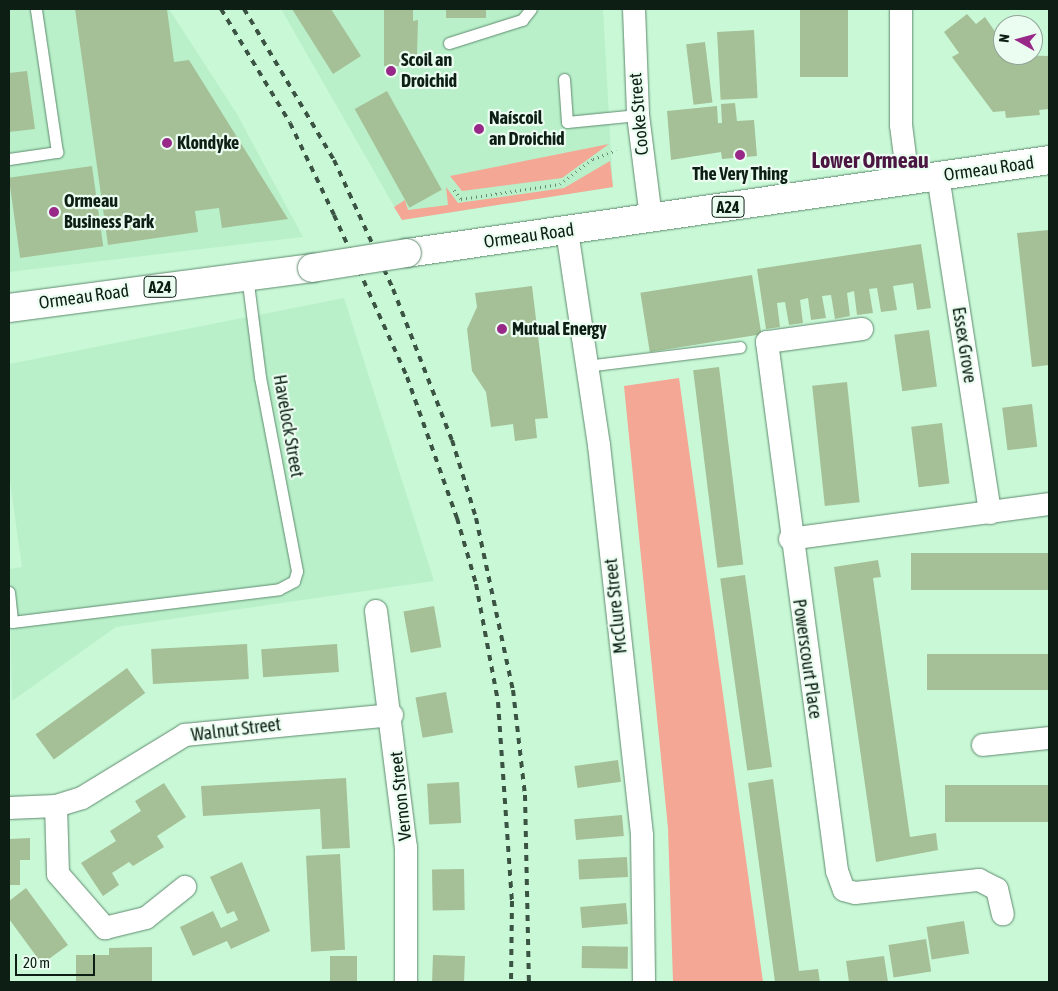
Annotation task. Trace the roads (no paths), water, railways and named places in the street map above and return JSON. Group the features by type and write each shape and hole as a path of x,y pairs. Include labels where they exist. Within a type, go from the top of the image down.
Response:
{"main road":[{"name":"Ormeau Road","path":"9,308 567,232 1049,160"}],"street":[{"name":"Cooke Street","path":"634,9 638,115 651,218"},
{"path":"900,9 900,125 908,180"},
{"name":"Essex Grove","path":"938,176 990,513"},
{"name":"McClure Street","path":"567,232 586,366 642,836 644,982"},
{"name":"Powerscourt Place","path":"862,329 767,342 790,540 837,871 844,890 870,893 979,880 997,889 1003,914"},
{"path":"790,540 1049,504"},
{"name":"Vernon Street","path":"376,611 392,716 406,847 406,982"},
{"name":"Walnut Street","path":"9,808 56,806 82,798 185,735 392,716"},
{"path":"983,745 1049,738"},
{"path":"56,806 58,874 105,928 146,918 185,887"}],"lane":[{"path":"9,159 57,152 36,9"},
{"path":"449,43 522,20 531,9"},
{"path":"564,78 567,122 638,115"},
{"name":"Havelock Street","path":"9,592 12,622 279,589 294,581 297,571 260,377 247,276"},
{"path":"586,366 740,347"}],"railway":[{"path":"221,9 290,123 334,215 407,377 457,518 476,584 498,702 512,901 511,982"},
{"path":"244,9 334,160 393,289 452,440 476,518 513,690 525,795 529,982"}],"place":[{"name":"Scoil an Droichid","path":"391,71"},
{"name":"Naíscoil an Droichid","path":"479,129"},
{"name":"Klondyke","path":"167,143"},
{"name":"The Very Thing","path":"740,155"},
{"name":"Ormeau Business Park","path":"54,212"},
{"name":"Mutual Energy","path":"502,329"}],"district":[{"name":"Lower Ormeau","path":"870,161"}]}
